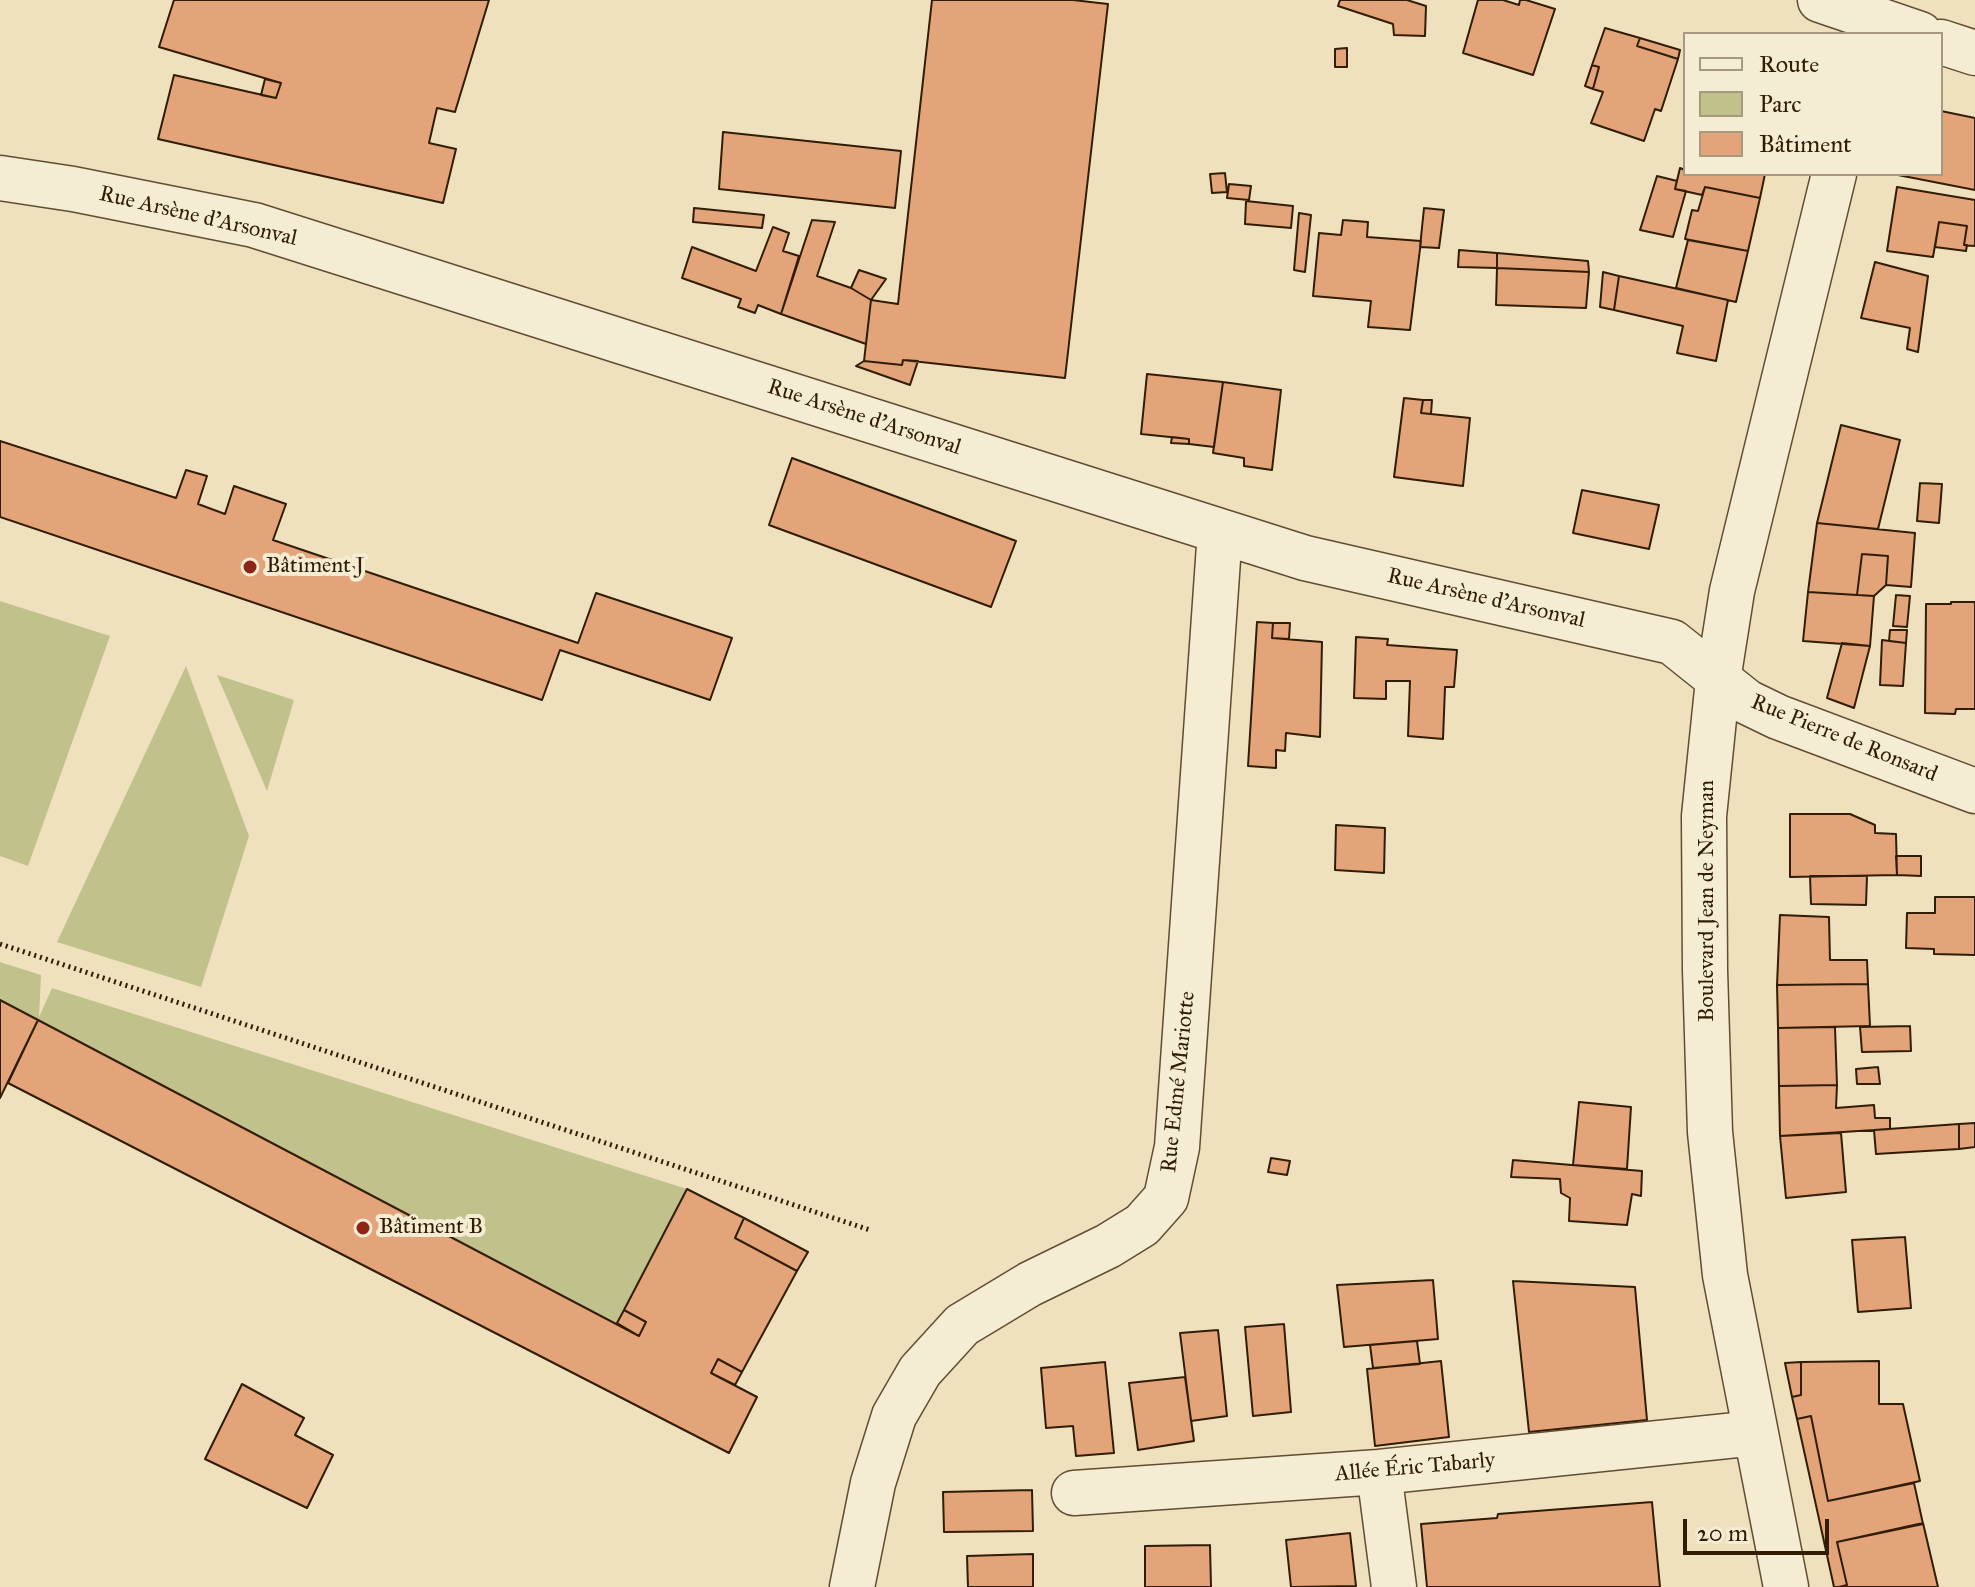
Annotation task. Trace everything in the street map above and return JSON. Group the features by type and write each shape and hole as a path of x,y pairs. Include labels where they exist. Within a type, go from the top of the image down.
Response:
{"street":[{"path":"1820,0 1915,32"},
{"path":"1943,43 1975,53"},
{"name":"Boulevard Jean de Neyman","path":"1786,1587 1725,1275 1710,1132 1704,816 1718,680 1732,591 1834,176"},
{"name":"Rue Arsène d'Arsonval","path":"0,178 73,189 254,225 1305,558 1672,642 1718,680"},
{"name":"Rue Edmé Mariotte","path":"852,1587 873,1483 894,1416 920,1371 962,1325 1030,1284 1142,1225 1166,1198 1177,1147 1220,531"},
{"name":"Rue Pierre de Ronsard","path":"1718,680 1747,702 1778,717 1975,791"},
{"name":"Allée Éric Tabarly","path":"1074,1493 1379,1472 1756,1433"},
{"path":"1379,1472 1394,1587"}],"path":[{"path":"0,944 870,1230"}],"green space":[{"path":"0,601 110,636 28,866 0,856"},
{"path":"186,666 249,836 201,987 57,942"},
{"path":"217,675 294,700 267,791"},
{"path":"0,962 41,975 39,1017 52,988 687,1189 617,1323 0,1000"}],"building":[{"path":"174,0 489,0 455,112 437,108 429,143 456,149 443,203 158,139 174,75 276,98 281,83 159,47"},
{"path":"932,0 1073,0 1108,4 1065,378 903,360 902,365 864,361 871,300 898,304"},
{"path":"1340,0 1407,0 1426,6 1425,36 1394,35 1393,24 1338,6"},
{"path":"1478,0 1503,0 1519,5 1520,0 1526,0 1555,9 1533,75 1463,53"},
{"path":"1605,28 1640,38 1637,46 1678,59 1661,111 1655,109 1644,141 1591,123 1603,92 1593,89 1599,67 1592,65"},
{"path":"1640,38 1680,50 1678,59 1637,46"},
{"path":"1347,48 1347,67 1335,67 1335,49"},
{"path":"1592,65 1599,67 1593,89 1585,86"},
{"path":"265,79 281,83 276,98 261,95"},
{"path":"1943,111 1975,118 1975,190 1903,176 1943,176"},
{"path":"723,132 901,151 895,208 719,189"},
{"path":"1680,168 1683,176 1765,176 1760,198 1705,187 1702,195 1675,189"},
{"path":"1225,173 1227,192 1212,193 1210,174"},
{"path":"1657,176 1677,181 1675,189 1686,191 1673,237 1640,230"},
{"path":"1229,184 1251,186 1249,200 1227,198"},
{"path":"1705,187 1760,198 1748,251 1685,239 1692,210 1698,211"},
{"path":"1897,187 1975,200 1975,246 1964,245 1967,226 1939,222 1933,257 1887,251"},
{"path":"1246,201 1293,206 1291,228 1245,224"},
{"path":"694,208 764,215 762,228 693,222"},
{"path":"1424,208 1444,210 1439,248 1420,247"},
{"path":"1299,213 1311,215 1305,272 1294,270"},
{"path":"812,220 835,222 817,276 851,288 871,300 866,344 781,314"},
{"path":"1343,220 1368,222 1367,237 1421,241 1410,330 1368,327 1371,301 1313,296 1319,233 1341,235"},
{"path":"1939,222 1967,226 1966,251 1935,247"},
{"path":"773,227 789,233 783,251 799,256 781,314 758,305 755,313 738,307 741,299 682,278 692,247 756,271"},
{"path":"1688,240 1748,251 1736,302 1676,288"},
{"path":"1459,250 1497,253 1497,268 1458,267"},
{"path":"1497,253 1588,261 1589,272 1497,268"},
{"path":"1875,262 1928,276 1918,352 1907,349 1910,328 1861,318"},
{"path":"1497,268 1589,272 1586,308 1496,305"},
{"path":"859,270 886,279 871,300 851,288"},
{"path":"1603,272 1619,276 1614,310 1600,307"},
{"path":"1619,276 1728,300 1716,361 1677,353 1683,326 1614,310"},
{"path":"903,360 918,361 910,385 856,366 864,361 902,365"},
{"path":"1147,374 1223,382 1214,447 1189,444 1189,439 1141,434"},
{"path":"1223,382 1281,390 1272,470 1244,466 1244,458 1213,453"},
{"path":"1404,398 1423,400 1421,413 1470,418 1463,486 1394,477"},
{"path":"1423,400 1432,400 1431,414 1421,413"},
{"path":"1841,425 1900,440 1878,529 1817,523"},
{"path":"1172,437 1189,439 1189,444 1171,443"},
{"name":"Bâtiment J","path":"0,441 176,498 186,470 207,476 198,504 225,514 234,486 286,504 273,540 578,643 596,593 732,638 710,700 560,650 542,700 0,517"},
{"path":"792,458 1016,541 991,607 769,525"},
{"path":"1920,483 1942,484 1939,523 1917,521"},
{"path":"1582,490 1659,505 1649,549 1573,533"},
{"path":"1817,523 1915,533 1911,587 1886,585 1888,556 1862,554 1857,595 1808,592"},
{"path":"1862,554 1888,556 1886,585 1874,596 1857,595"},
{"path":"1808,592 1874,596 1870,646 1803,641"},
{"path":"1896,595 1910,596 1907,627 1893,626"},
{"path":"1975,602 1975,709 1956,709 1955,714 1925,713 1926,604"},
{"path":"1257,622 1273,623 1272,638 1322,642 1320,737 1286,733 1285,751 1276,750 1276,768 1248,766"},
{"path":"1273,623 1290,623 1289,639 1272,638"},
{"path":"1890,630 1907,630 1906,643 1889,641"},
{"path":"1356,637 1388,639 1387,645 1457,650 1454,687 1445,687 1443,739 1408,736 1410,681 1386,681 1386,699 1354,698"},
{"path":"1882,640 1906,643 1903,686 1880,685"},
{"path":"1842,643 1870,646 1854,708 1827,698"},
{"path":"1790,814 1850,814 1875,825 1875,833 1896,834 1897,875 1790,877"},
{"path":"1336,825 1385,828 1384,873 1335,870"},
{"path":"1896,856 1921,856 1921,876 1897,875"},
{"path":"1810,876 1867,876 1866,905 1811,904"},
{"path":"1935,897 1975,897 1975,955 1934,954 1934,949 1906,948 1907,913 1935,913"},
{"path":"1780,915 1829,917 1830,960 1867,960 1868,984 1777,985"},
{"path":"1868,984 1870,1026 1778,1028 1777,985"},
{"path":"0,1000 38,1020 0,1098"},
{"name":"Bâtiment B","path":"38,1020 639,1336 646,1322 624,1310 687,1189 744,1218 735,1238 797,1271 742,1372 718,1359 711,1373 757,1397 729,1453 8,1083"},
{"path":"1910,1026 1911,1051 1862,1052 1860,1027"},
{"path":"1835,1027 1837,1085 1779,1086 1778,1028"},
{"path":"1878,1067 1880,1084 1857,1084 1856,1069"},
{"path":"1837,1085 1836,1108 1874,1105 1875,1118 1890,1118 1890,1129 1780,1136 1779,1086"},
{"path":"1579,1102 1631,1107 1627,1169 1573,1165"},
{"path":"1975,1123 1975,1147 1959,1149 1959,1124"},
{"path":"1959,1124 1959,1149 1876,1154 1874,1130"},
{"path":"1841,1133 1846,1192 1786,1198 1780,1136"},
{"path":"1271,1158 1290,1161 1287,1175 1268,1172"},
{"path":"1513,1160 1642,1171 1641,1196 1632,1194 1627,1225 1569,1221 1570,1198 1561,1193 1560,1179 1511,1177"},
{"path":"744,1218 808,1252 797,1271 735,1238"},
{"path":"1905,1237 1911,1308 1858,1312 1852,1240"},
{"path":"1433,1280 1438,1339 1344,1347 1337,1285"},
{"path":"1513,1281 1635,1287 1647,1420 1529,1432"},
{"path":"624,1310 646,1322 639,1336 617,1323"},
{"path":"1284,1324 1291,1412 1253,1416 1245,1327"},
{"path":"1218,1330 1227,1416 1191,1421 1180,1333"},
{"path":"1417,1341 1420,1364 1373,1368 1370,1345"},
{"path":"718,1359 742,1372 735,1385 711,1373"},
{"path":"1441,1361 1449,1437 1375,1446 1367,1369"},
{"path":"1879,1361 1879,1404 1903,1404 1920,1481 1828,1501 1811,1416 1797,1419 1792,1397 1801,1395 1801,1362"},
{"path":"1105,1362 1114,1453 1076,1456 1073,1426 1046,1428 1041,1368"},
{"path":"1801,1362 1801,1395 1792,1397 1785,1363"},
{"path":"1185,1377 1194,1441 1138,1450 1129,1383"},
{"path":"242,1384 304,1418 295,1435 333,1455 307,1508 205,1459"},
{"path":"1811,1416 1828,1501 1914,1483 1923,1524 1837,1542 1847,1585 1839,1587 1834,1587 1797,1419"},
{"path":"1032,1490 1033,1531 944,1532 943,1492"},
{"path":"1652,1502 1660,1587 1427,1587 1421,1524 1497,1518 1498,1514"},
{"path":"1923,1523 1938,1587 1839,1587 1847,1585 1837,1542"},
{"path":"1350,1533 1356,1586 1291,1587 1286,1540"},
{"path":"1210,1545 1211,1587 1145,1587 1145,1546"},
{"path":"1033,1554 1033,1587 968,1587 967,1556"}],"place":[{"name":"Bâtiment J","path":"250,567"},
{"name":"Bâtiment B","path":"363,1228"}]}
